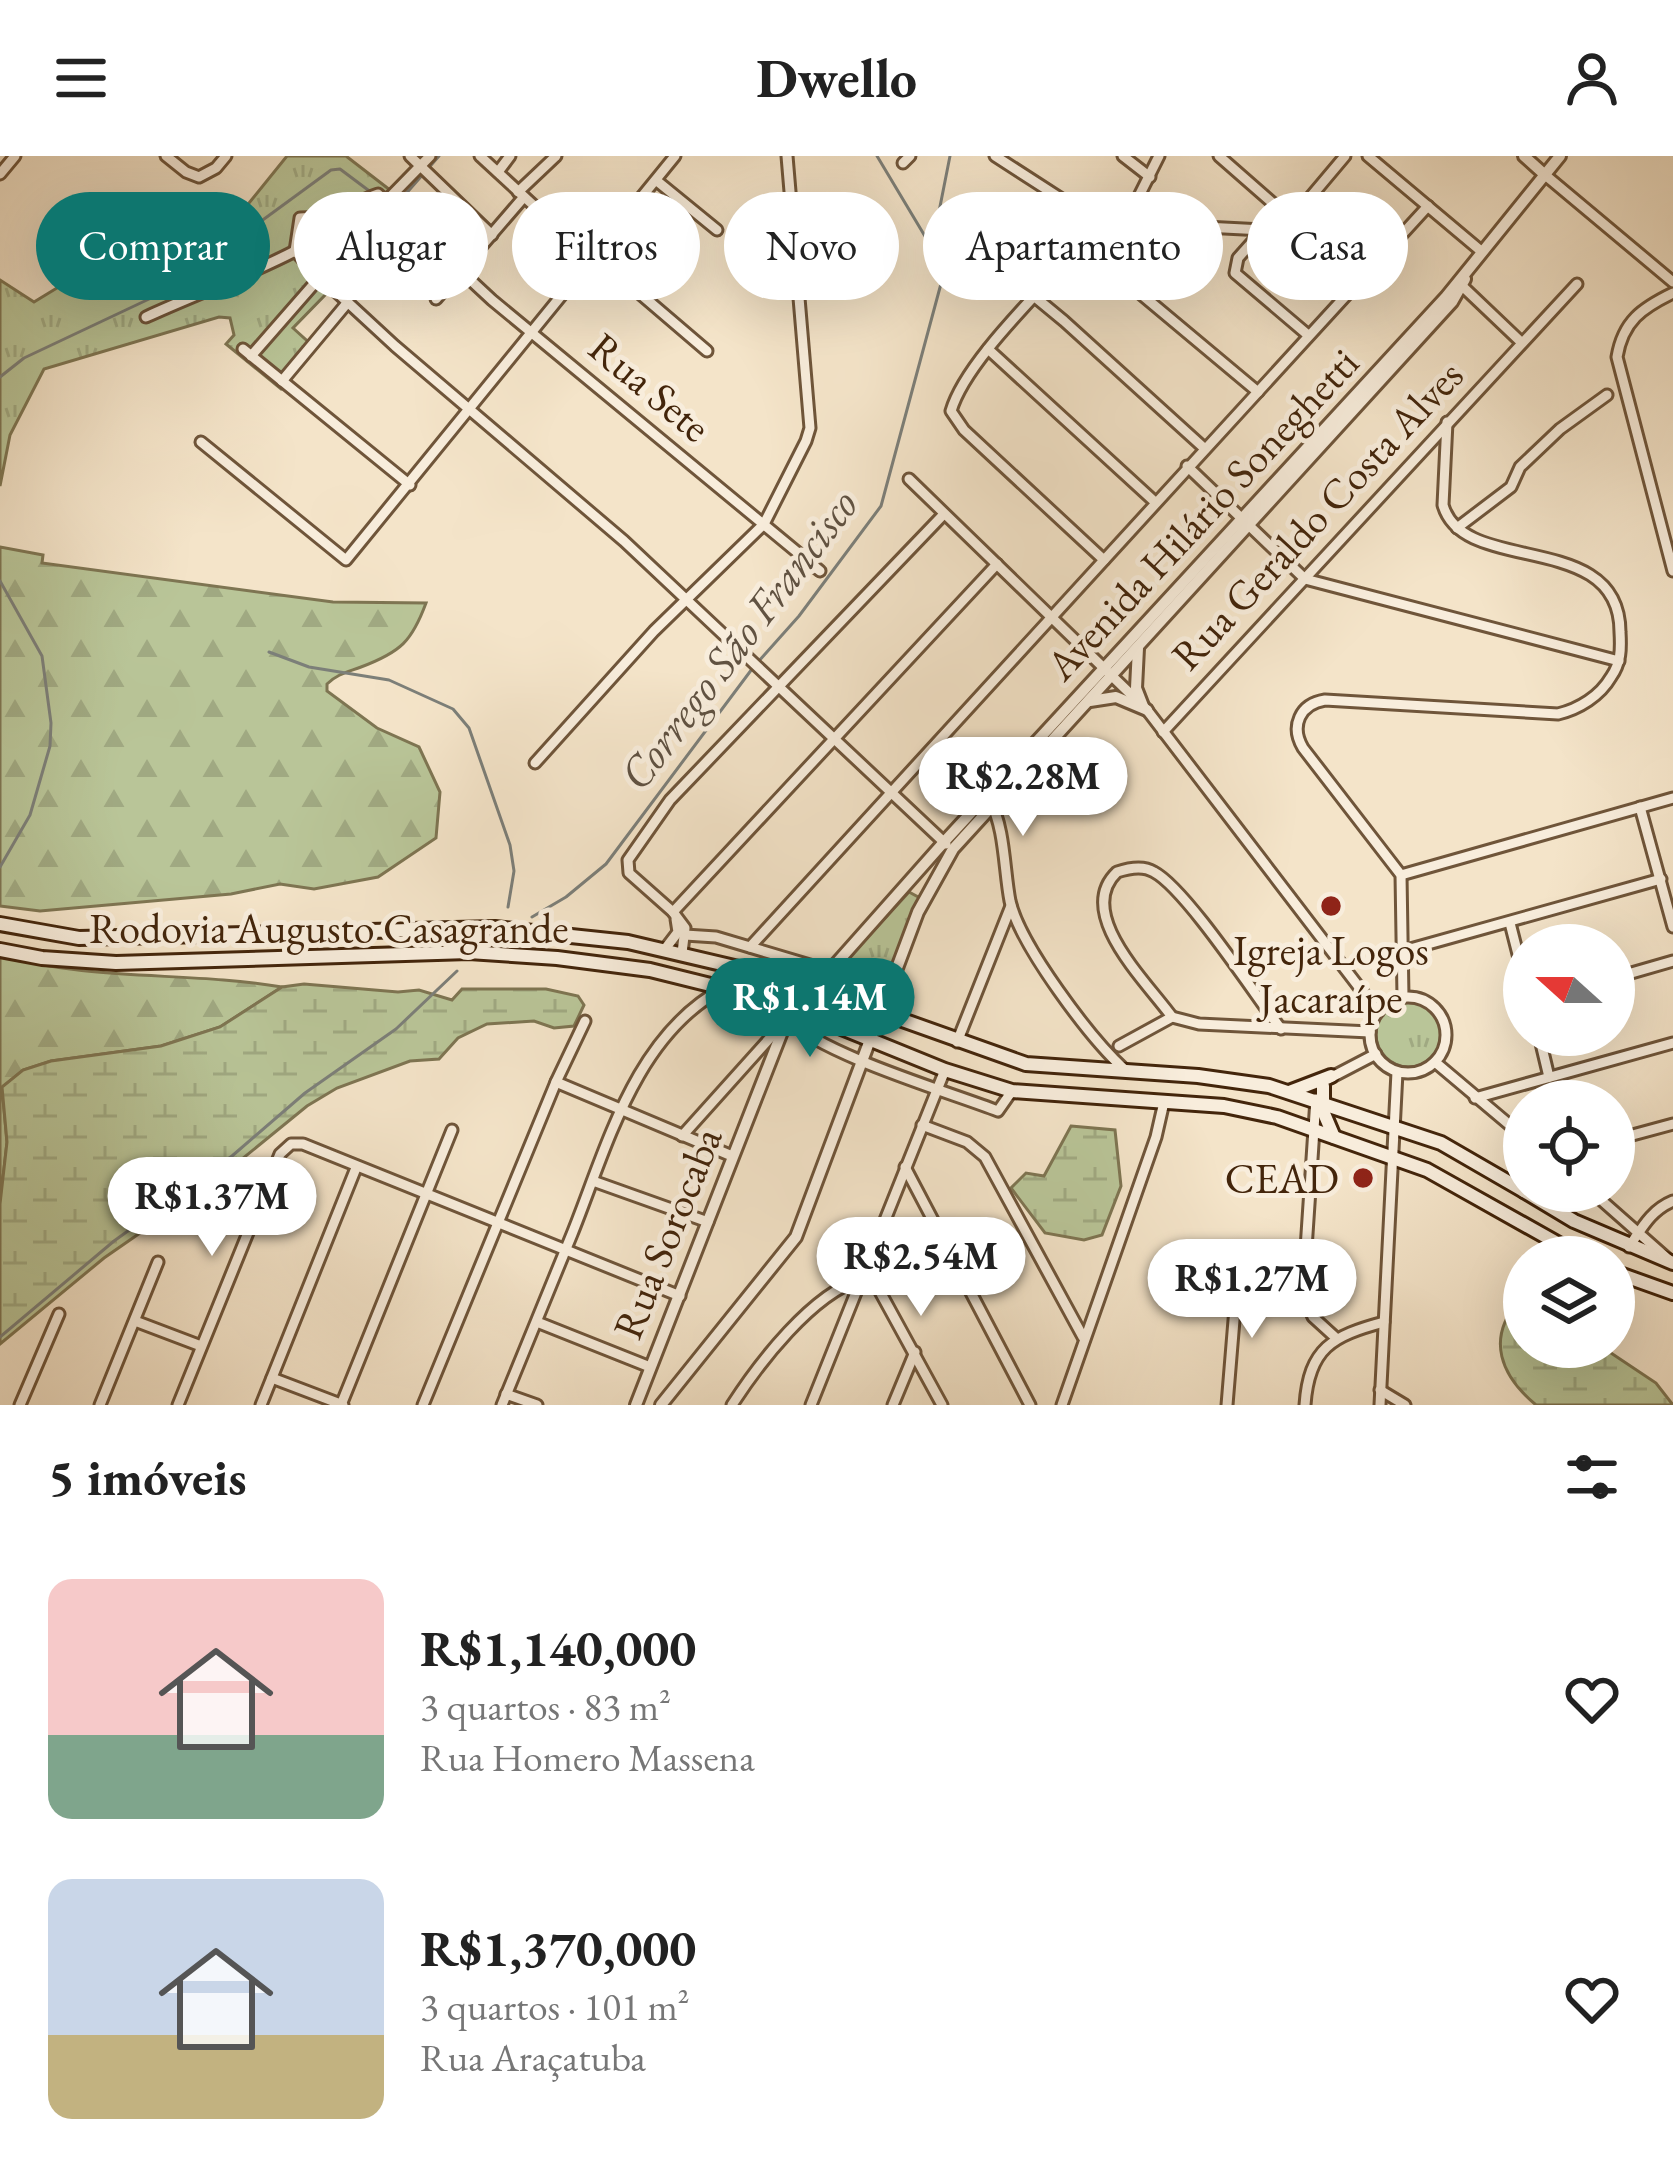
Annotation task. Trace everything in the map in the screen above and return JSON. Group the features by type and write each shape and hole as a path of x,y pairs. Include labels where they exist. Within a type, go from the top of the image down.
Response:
{"main road":[{"path":"0,924 79,938 495,928 665,949 814,988 1026,1064 1226,1078 1289,1092 1441,1144 1503,1179"},
{"name":"Rodovia Augusto Casagrande","path":"0,950 116,963 469,952 593,962 725,987 1012,1091 1249,1109 1392,1157 1453,1183 1545,1236"},
{"path":"1289,1092 1327,1081"},
{"path":"1327,1081 1318,1103 1335,1138"},
{"path":"1559,1212 1606,1236"},
{"path":"1635,1249 1672,1262"},
{"path":"1635,1279 1673,1293"}],"street":[{"path":"166,156 199,177 226,156"},
{"path":"410,156 492,235"},
{"path":"396,192 430,156"},
{"path":"480,156 517,192"},
{"path":"497,172 510,156"},
{"path":"647,192 676,156"},
{"path":"535,763 655,631 764,524 810,428 787,156"},
{"path":"995,156 1050,192"},
{"path":"1123,156 1150,177"},
{"path":"1143,192 1159,156"},
{"path":"1220,156 1261,192"},
{"path":"1311,192 1345,156"},
{"path":"1368,156 1481,250"},
{"path":"1523,156 1673,282"},
{"name":"Avenida Hilário Soneghetti","path":"1044,741 1110,670 1138,648 1299,465 1453,302 1470,264 1560,156"},
{"path":"0,174 13,157"},
{"path":"522,192 550,158"},
{"path":"656,181 717,230"},
{"path":"488,240 512,206"},
{"path":"750,946 1428,206"},
{"path":"1247,248 1238,258 1235,273 1247,283"},
{"path":"146,317 294,252"},
{"path":"1460,284 1521,342"},
{"name":"Rua Geraldo Costa Alves","path":"1162,732 1577,284"},
{"path":"1673,293 1639,311 1628,323 1618,348 1619,376 1673,571"},
{"name":"Rua Sete","path":"488,294 820,571"},
{"path":"295,300 247,352 410,484"},
{"path":"201,442 346,560 559,300"},
{"path":"647,300 707,351"},
{"path":"1034,300 988,349 952,407 952,415 1104,560"},
{"path":"1036,300 1204,448"},
{"path":"1149,300 1258,392"},
{"path":"1267,300 1308,335"},
{"path":"282,381 348,302 569,491 949,845 918,911 796,1238 661,1405"},
{"path":"988,349 1154,502"},
{"path":"1456,528 1510,487 1520,467 1606,395"},
{"path":"1403,997 1401,874 1298,740 1303,709 1325,700 1558,714 1585,703 1605,687 1619,661 1619,611 1603,587 1567,563 1474,538 1456,528 1443,506 1447,422"},
{"path":"1187,466 1305,579 1619,661"},
{"path":"909,479 1145,708 1378,1012"},
{"path":"682,953 683,932 674,913 629,873 628,860 670,800 943,515"},
{"name":"Avenida Hilário Soneghetti","path":"949,845 1247,523"},
{"path":"674,913 997,563"},
{"path":"1138,648 1136,688 1145,708"},
{"path":"1086,701 1116,697 1145,708"},
{"path":"1401,874 1673,798"},
{"path":"990,801 1011,905 1027,944 1129,1073"},
{"path":"1640,807 1673,927"},
{"name":"Rua Sorocaba","path":"636,1405 792,1014 949,845"},
{"path":"1281,1029 1162,878 1145,868 1117,872 1104,889 1103,914 1110,932 1172,1017 1199,1024 1281,1029 1370,1032"},
{"path":"1403,951 1661,878"},
{"path":"899,896 910,900 918,911"},
{"path":"956,1042 1011,905"},
{"path":"683,932 750,946 830,971"},
{"path":"665,949 683,932"},
{"path":"1635,972 1673,962"},
{"path":"536,1405 504,1400 622,1110 645,1065 668,1035 706,997 725,987"},
{"path":"1403,997 1426,1001 1442,1017 1446,1034 1435,1062 1417,1072 1397,1072 1383,1064 1370,1032 1378,1012 1403,997"},
{"path":"682,1136 792,1014 799,1030 862,1060 998,1111 1012,1091"},
{"path":"1119,1046 1172,1017"},
{"path":"423,1405 585,1021"},
{"path":"1475,1098 1673,1043"},
{"path":"1327,1081 1376,1054"},
{"path":"1544,1056 1549,1077"},
{"path":"1435,1062 1503,1120"},
{"path":"812,1405 945,1070"},
{"path":"1380,1405 1397,1072"},
{"path":"556,1082 733,1156"},
{"path":"1062,1405 1164,1102"},
{"path":"1318,1103 1312,1130 1303,1294 1306,1308 1336,1338"},
{"path":"922,1124 967,1142 985,1157 1083,1337"},
{"path":"1635,1134 1673,1124"},
{"path":"272,1378 342,1405 452,1130"},
{"path":"178,1405 280,1154 291,1144 303,1144 680,1296"},
{"path":"261,1405 356,1168"},
{"path":"905,1168 1030,1405"},
{"path":"593,1181 708,1222"},
{"path":"1635,1236 1658,1209 1673,1202"},
{"path":"1616,1212 1672,1262"},
{"path":"100,1405 158,1262"},
{"path":"861,1279 878,1288 942,1405"},
{"path":"732,1405 803,1318 834,1292 861,1279"},
{"path":"1227,1405 1235,1307 1306,1308"},
{"path":"20,1405 59,1314"},
{"path":"135,1321 201,1346"},
{"path":"537,1322 650,1366"},
{"path":"1305,1405 1312,1366 1321,1351 1336,1338 1384,1322"},
{"path":"893,1405 914,1352"},
{"path":"1381,1390 1405,1405"}],"green space":[{"path":"287,156 346,156 390,190 294,192 294,300 320,300 293,328 315,348 281,389 226,344 234,335 230,318 219,317 44,369 10,435 0,486 0,280 34,302 270,300 270,192 258,192"},
{"path":"0,547 43,555 42,563 333,602 426,603 403,644 335,678 327,684 327,691 377,728 419,747 440,792 436,838 378,877 314,889 280,884 231,894 40,911 0,906"},
{"path":"909,892 920,898 879,1004 831,989 830,978"},
{"path":"0,955 105,973 282,987 220,1027 161,1046 51,1061 23,1070 2,1088 7,1142 0,1204"},
{"path":"282,987 419,990 452,1000 462,989 546,989 578,996 584,1005 574,1026 554,1028 534,1021 487,1024 458,1038 439,1059 410,1061 337,1088 104,1258 0,1344 0,1204 7,1142 2,1087 23,1070 51,1061 161,1046 220,1027"},
{"path":"1409,1001 1432,1011 1442,1034 1432,1057 1409,1067 1386,1057 1376,1034 1386,1011"},
{"path":"1071,1126 1115,1130 1121,1186 1102,1235 1084,1240 1045,1233 1011,1188 1026,1173 1044,1176"},
{"path":"1634,1368 1656,1383 1673,1405 1536,1405 1506,1369"}],"waterway":[{"path":"407,192 439,156"},
{"name":"Corrego São Francisco","path":"758,662 799,616 881,506 942,280 941,263 877,156"},
{"path":"943,192 950,156"},
{"path":"301,192 331,170 340,169 371,192"},
{"path":"0,377 24,358 166,291 294,197"},
{"path":"0,581 42,656 51,723 50,746 30,815 0,867"},
{"path":"269,652 309,667 389,680 453,709 469,728 510,845 514,871 508,907"},
{"name":"Corrego São Francisco","path":"532,917 606,864 752,669"},
{"path":"0,1337 114,1241 396,1029 457,971"}],"place":[{"name":"Igreja Logos Jacaraípe","path":"1331,906"},
{"name":"CEAD","path":"1363,1178"}]}
